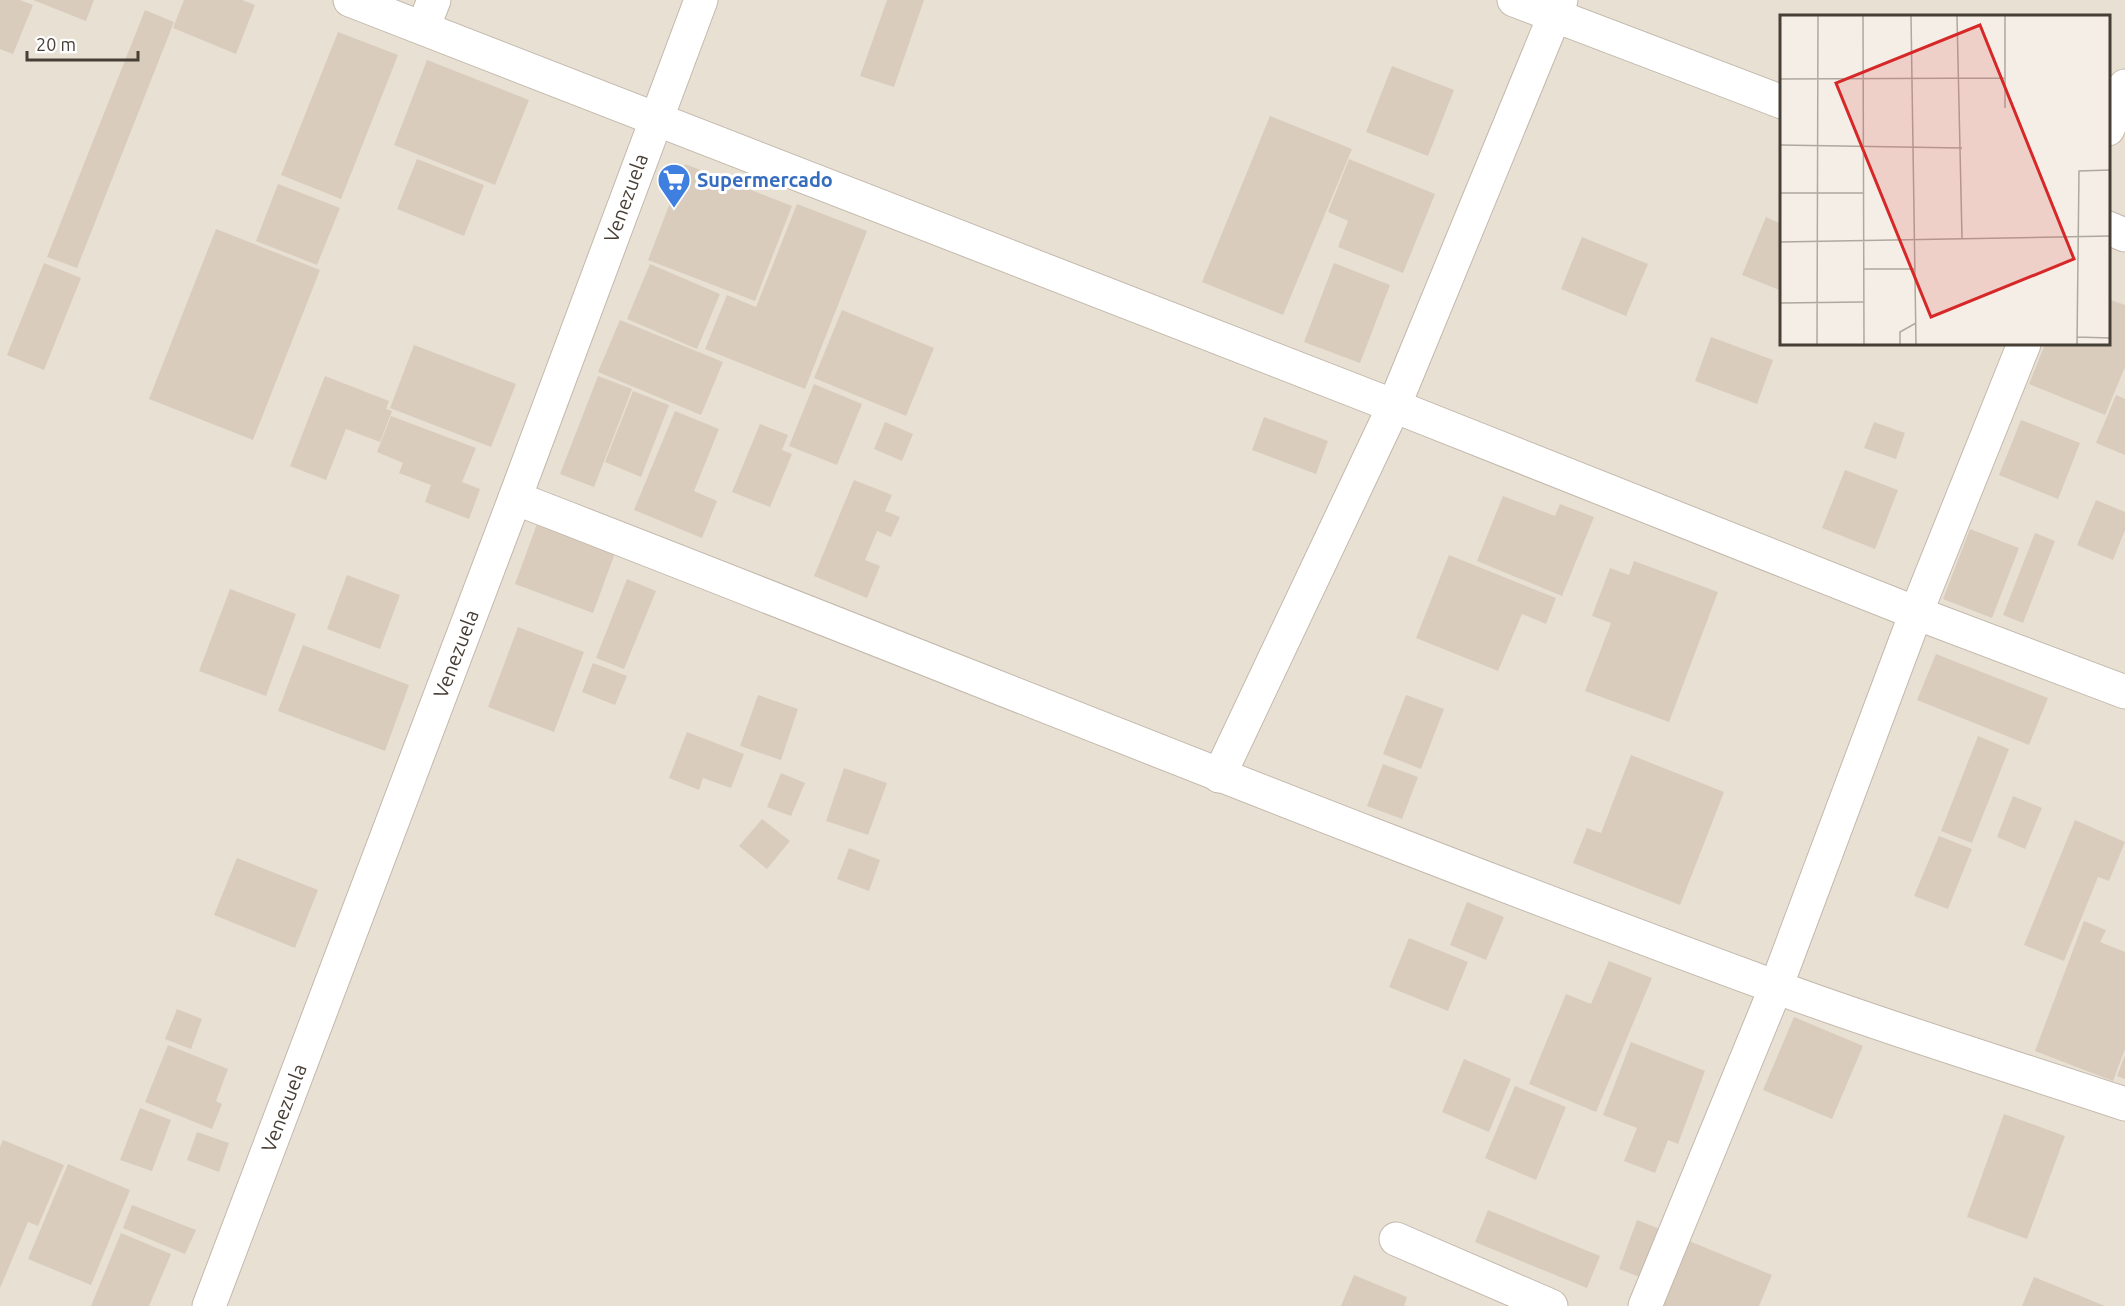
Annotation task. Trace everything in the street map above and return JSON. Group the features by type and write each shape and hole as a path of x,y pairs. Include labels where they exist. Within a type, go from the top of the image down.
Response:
{"street":[{"path":"350,0 428,14 655,120 1394,406 1916,613 2125,692"},
{"name":"Venezuela","path":"209,1306 516,498 701,0"},
{"path":"1514,0 1557,8 1780,101"},
{"path":"1219,776 1394,406 1557,8"},
{"path":"2110,126 2125,86"},
{"path":"2110,228 2125,235"},
{"path":"1645,1306 1776,987 1916,613 2024,345"},
{"path":"516,498 1219,776 1776,987 2125,1104"},
{"path":"1395,1239 1551,1306"}],"shaded area":[{"path":"0,0 2125,0 2125,1306 0,1306"}],"building":[{"path":"0,0 20,0 33,5 13,54 0,49"},
{"path":"33,0 94,0 86,21"},
{"path":"184,0 242,0 255,5 236,54 173,28"},
{"path":"887,0 924,0 894,87 860,76"},
{"path":"145,10 174,22 77,268 47,257"},
{"path":"338,32 398,55 341,199 281,175"},
{"path":"427,60 529,100 495,185 394,145"},
{"path":"1392,66 1454,90 1428,156 1366,132"},
{"path":"1270,116 1352,149 1283,315 1202,282"},
{"path":"417,159 484,185 464,236 397,209"},
{"path":"1349,159 1435,194 1403,273 1338,247 1348,221 1328,212"},
{"path":"685,164 792,206 755,301 648,260"},
{"path":"278,184 340,208 317,265 256,241"},
{"path":"797,204 867,231 805,389 705,349 727,295 756,307"},
{"path":"1766,217 1780,223 1780,290 1742,275"},
{"path":"216,229 320,270 253,440 149,399"},
{"path":"1582,237 1648,264 1626,316 1561,289"},
{"path":"44,263 81,278 44,370 7,355"},
{"path":"1334,263 1390,285 1360,363 1304,342"},
{"path":"650,264 720,294 697,349 627,319"},
{"path":"2110,300 2125,305 2125,367 2105,415 2029,384 2045,345 2110,345"},
{"path":"842,310 934,348 906,416 814,378"},
{"path":"620,320 723,362 701,415 598,372"},
{"path":"1711,337 1773,360 1757,404 1695,381"},
{"path":"414,345 516,384 491,447 390,408"},
{"path":"325,376 389,401 386,409 392,411 380,442 346,429 326,480 290,466"},
{"path":"598,376 632,389 594,487 560,474"},
{"path":"814,384 862,404 837,465 789,446"},
{"path":"633,391 669,405 641,477 605,462"},
{"path":"2116,395 2125,399 2125,455 2096,443"},
{"path":"675,411 719,429 694,491 717,501 702,538 634,510"},
{"path":"391,416 476,448 462,482 480,489 469,519 425,502 431,485 399,473 403,463 377,452"},
{"path":"1264,417 1328,441 1316,474 1252,450"},
{"path":"2021,420 2080,443 2058,499 1999,475"},
{"path":"885,422 913,434 902,461 874,449"},
{"path":"1874,422 1905,433 1896,459 1864,448"},
{"path":"760,424 788,435 782,450 792,454 770,507 732,492"},
{"path":"1845,470 1898,490 1875,549 1822,528"},
{"path":"854,480 892,495 885,511 900,517 891,537 877,531 865,560 880,566 867,598 814,576"},
{"path":"1503,496 1555,516 1560,504 1594,517 1562,596 1477,561"},
{"path":"2096,500 2125,512 2125,530 2113,560 2077,545"},
{"path":"537,524 615,553 593,613 515,584"},
{"path":"1970,529 2019,548 1992,618 1943,599"},
{"path":"2035,533 2055,541 2023,623 2003,615"},
{"path":"1449,555 1556,598 1546,624 1522,614 1498,671 1416,638"},
{"path":"1634,561 1718,592 1669,722 1585,691 1611,623 1592,616 1610,568 1629,575"},
{"path":"347,575 400,595 380,649 327,629"},
{"path":"627,579 656,591 624,669 596,658"},
{"path":"230,589 296,614 266,696 199,671"},
{"path":"518,627 584,652 554,732 488,707"},
{"path":"303,645 409,685 385,751 278,711"},
{"path":"1936,654 2048,698 2029,745 1917,700"},
{"path":"593,663 627,676 615,705 582,692"},
{"path":"758,695 798,709 781,760 740,746"},
{"path":"1406,695 1444,709 1421,769 1383,754"},
{"path":"687,732 744,754 731,788 703,778 699,790 669,778"},
{"path":"1978,736 2009,749 1972,843 1941,831"},
{"path":"1631,755 1724,792 1680,905 1573,863 1587,828 1601,833"},
{"path":"1383,764 1418,777 1402,819 1367,806"},
{"path":"844,768 887,783 868,835 826,821"},
{"path":"781,773 805,783 791,816 767,807"},
{"path":"2013,796 2042,808 2025,849 1997,837"},
{"path":"762,819 790,841 767,869 739,846"},
{"path":"2075,820 2125,842 2109,881 2098,877 2064,961 2024,945"},
{"path":"1939,836 1972,849 1948,909 1914,896"},
{"path":"849,848 880,860 869,891 837,879"},
{"path":"237,858 318,890 295,948 214,915"},
{"path":"1467,902 1504,917 1486,960 1450,945"},
{"path":"2084,921 2106,930 2100,942 2125,952 2125,1049 2113,1081 2035,1051"},
{"path":"1409,938 1468,962 1448,1011 1389,987"},
{"path":"1609,961 1652,978 1596,1112 1529,1084 1566,994 1591,1004"},
{"path":"177,1009 202,1019 191,1049 165,1039"},
{"path":"1794,1017 1863,1046 1832,1119 1763,1090"},
{"path":"1631,1042 1705,1071 1678,1144 1668,1140 1655,1173 1624,1161 1637,1128 1603,1115"},
{"path":"168,1045 228,1069 216,1101 222,1104 212,1129 145,1102"},
{"path":"2125,1055 2125,1079 2117,1076"},
{"path":"1464,1059 1511,1079 1489,1132 1442,1112"},
{"path":"1515,1086 1566,1107 1536,1180 1485,1158"},
{"path":"140,1108 171,1120 152,1171 120,1160"},
{"path":"2004,1114 2065,1136 2027,1239 1967,1217"},
{"path":"197,1132 229,1143 219,1172 187,1160"},
{"path":"3,1140 64,1165 38,1226 28,1222 0,1288 0,1147"},
{"path":"68,1164 130,1190 91,1285 28,1259"},
{"path":"132,1205 196,1230 185,1254 123,1228"},
{"path":"1488,1210 1600,1256 1587,1288 1475,1242"},
{"path":"1637,1220 1660,1229 1642,1278 1619,1269"},
{"path":"121,1233 171,1254 149,1306 91,1306"},
{"path":"1689,1241 1772,1275 1759,1306 1662,1306"},
{"path":"1354,1275 1407,1297 1404,1306 1341,1306"},
{"path":"2034,1277 2105,1306 2022,1306"}],"place":[{"name":"Supermercado","path":"674,209"}]}
